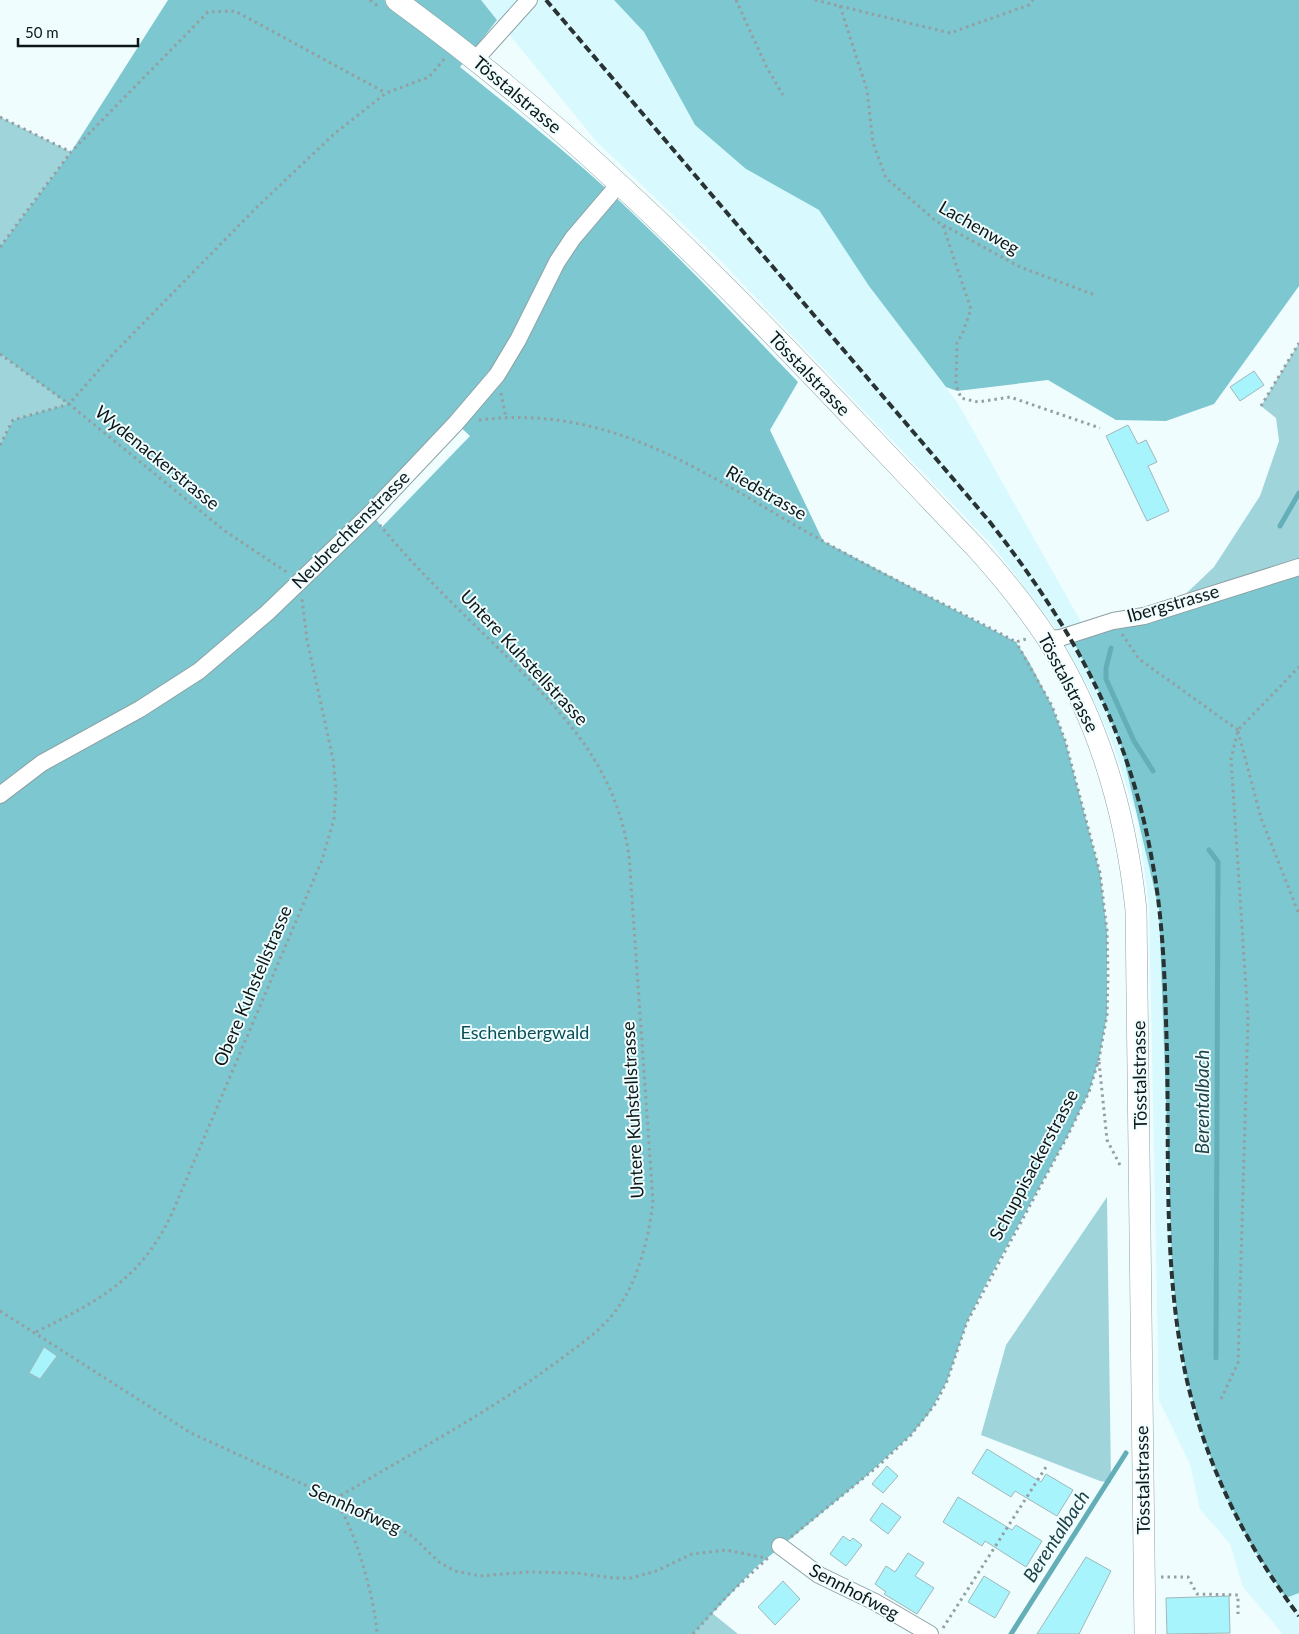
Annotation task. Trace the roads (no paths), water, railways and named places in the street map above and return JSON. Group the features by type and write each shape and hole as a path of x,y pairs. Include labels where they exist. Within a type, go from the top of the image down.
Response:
{"main road":[{"name":"Tösstalstrasse","path":"396,0 457,45 620,184 716,278 977,549 1014,592 1047,639 1086,713 1110,774 1126,835 1136,910 1145,1634"}],"street":[{"path":"475,60 529,0"},
{"name":"Neubrechtenstrasse","path":"0,795 42,764 140,709 186,680 242,636 371,513 487,388 504,365 544,283 565,250 620,184"},
{"name":"Ibergstrasse","path":"1047,639 1070,635 1113,621 1144,616 1299,567"},
{"name":"Sennhofweg","path":"780,1546 825,1579 875,1602 930,1634"}],"waterway":[{"name":"Berentalbach","path":"1280,526 1299,493"},
{"name":"Berentalbach","path":"1111,648 1106,668 1106,679 1134,741 1153,771"},
{"name":"Berentalbach","path":"1209,850 1218,862 1216,1358"},
{"name":"Berentalbach","path":"1011,1634 1126,1453"}],"railway":[{"path":"546,0 989,521 1046,600 1093,680 1112,722 1128,765 1142,811 1156,884 1165,980 1172,1281 1182,1356 1199,1426 1225,1493 1259,1556 1299,1616"}],"park label":[{"name":"Eschenbergwald","path":"525,1033"}]}
